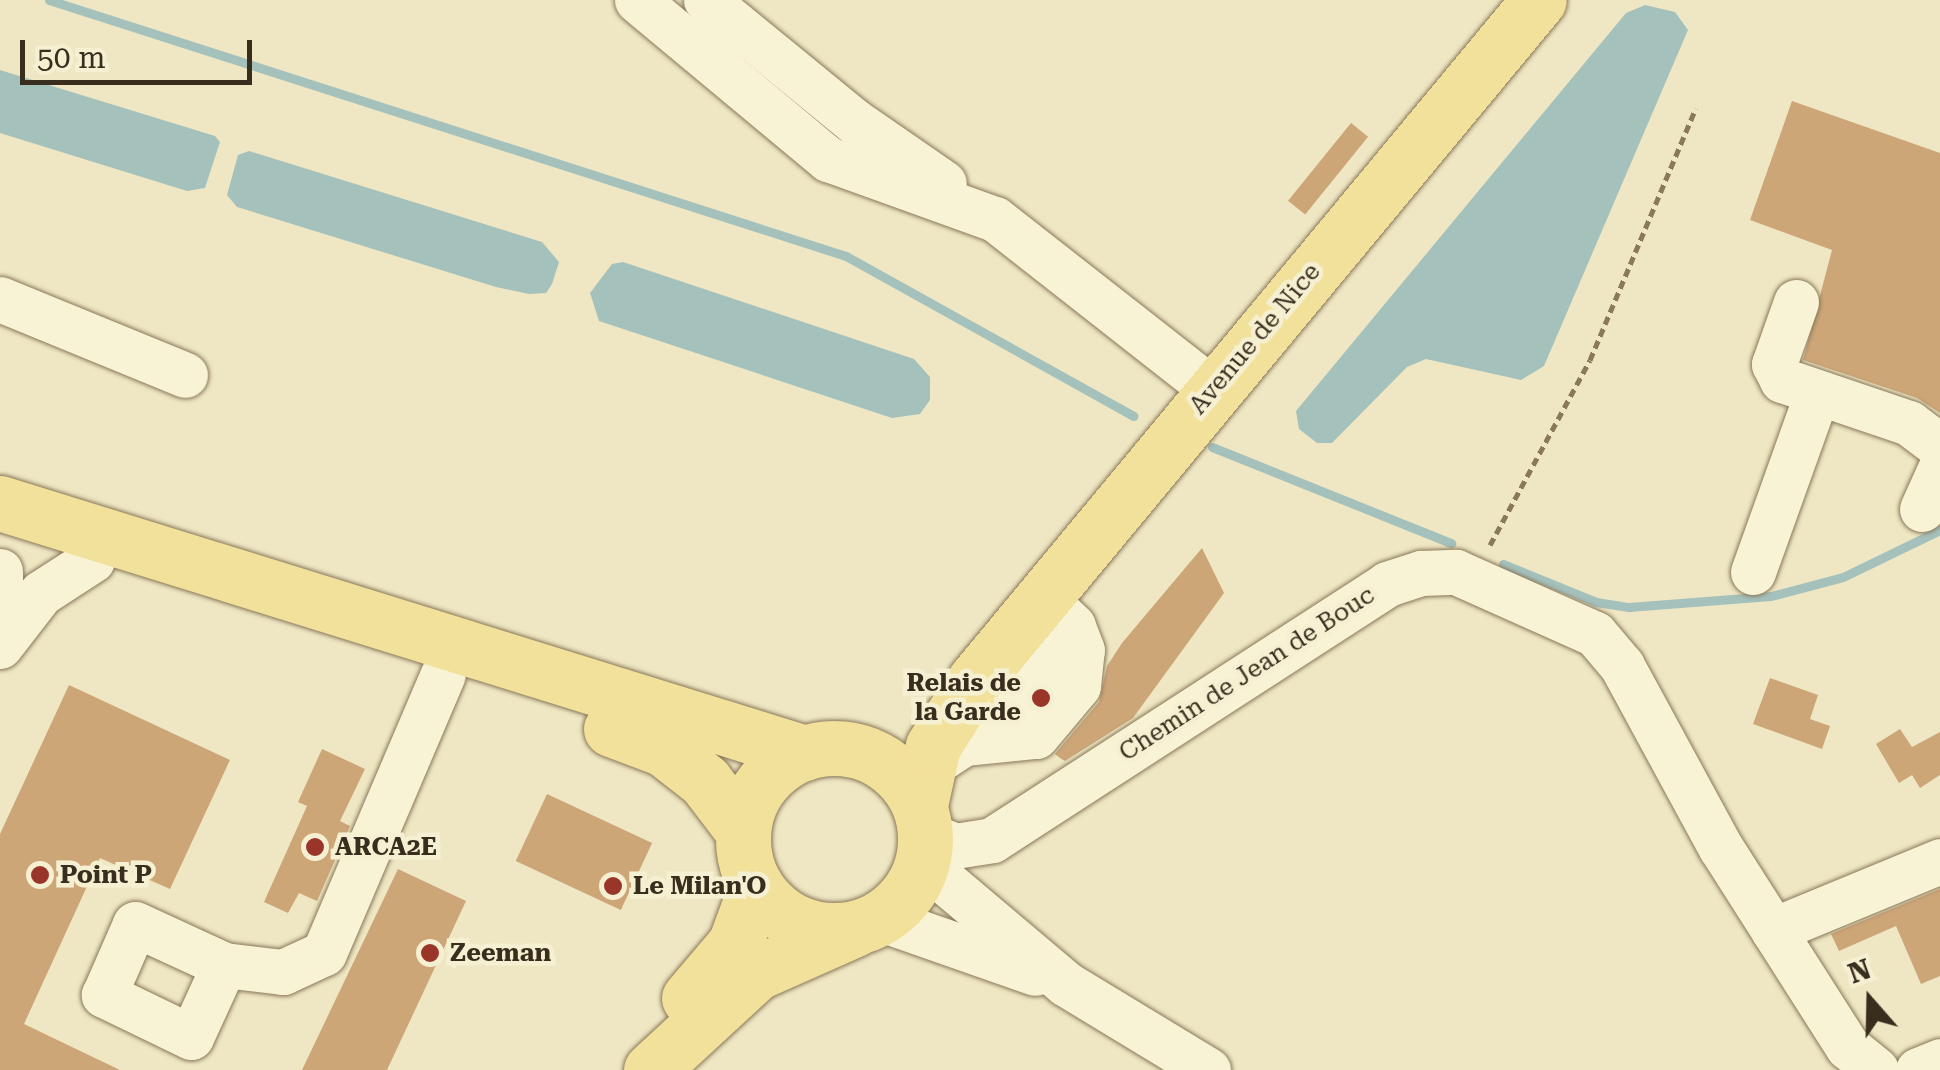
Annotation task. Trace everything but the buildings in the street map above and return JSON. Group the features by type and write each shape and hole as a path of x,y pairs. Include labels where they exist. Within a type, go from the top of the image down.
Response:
{"main road":[{"name":"Avenue de Nice","path":"859,752 910,728 975,680 1051,606 1188,419 1539,0"},
{"path":"0,503 805,753 859,752 884,762 932,803 908,894 870,923 756,973 659,1059"},
{"path":"0,530 664,748 705,781 743,831 756,888 784,916 820,930 870,923"},
{"name":"Avenue de Nice","path":"932,803 975,680"},
{"path":"743,831 762,783 805,753"},
{"path":"659,1059 735,944 756,888"}],"street":[{"path":"637,0 828,159 995,218"},
{"path":"706,0 854,121 995,218 1134,329 1188,419"},
{"path":"0,298 185,374"},
{"path":"1796,302 1776,374 1817,393 1909,423 1940,446"},
{"path":"1753,572 1817,393"},
{"path":"0,646 40,593 92,560"},
{"path":"0,571 0,632"},
{"name":"Chemin de Jean de Bouc","path":"932,803 955,846 992,840 1386,584 1421,573 1472,578 1595,634 1622,666 1721,848 1848,1047 1876,1070"},
{"path":"1051,606 1082,650 1078,686 1036,736 932,803 1066,984"},
{"path":"224,965 282,972 324,953 443,674"},
{"path":"1774,930 1940,861"},
{"path":"870,923 1066,984 1208,1070"},
{"path":"1918,1070 1940,1061"}],"path":[{"path":"1472,578 1590,360 1696,108"}],"water":[{"path":"1645,5 1675,12 1688,30 1544,366 1521,380 1426,359 1407,367 1332,443 1317,443 1299,429 1296,411 1626,13"},
{"path":"0,70 215,136 220,142 205,188 187,191 0,133"},
{"path":"249,151 542,242 559,262 552,284 546,293 529,294 496,287 237,207 227,195 238,155"},
{"path":"623,262 914,359 930,377 930,400 920,414 892,418 599,321 590,293 612,264"}],"waterway":[{"path":"49,0 846,256 1134,416"},
{"path":"1212,447 1451,543"},
{"path":"1503,564 1596,602 1629,607 1771,596 1843,577 1940,530"}],"place":[{"name":"Relais de la Garde","path":"1041,698"},
{"name":"ARCA2E","path":"315,847"},
{"name":"Point P","path":"40,875"},
{"name":"Le Milan'O","path":"613,886"},
{"name":"Zeeman","path":"430,953"}]}
